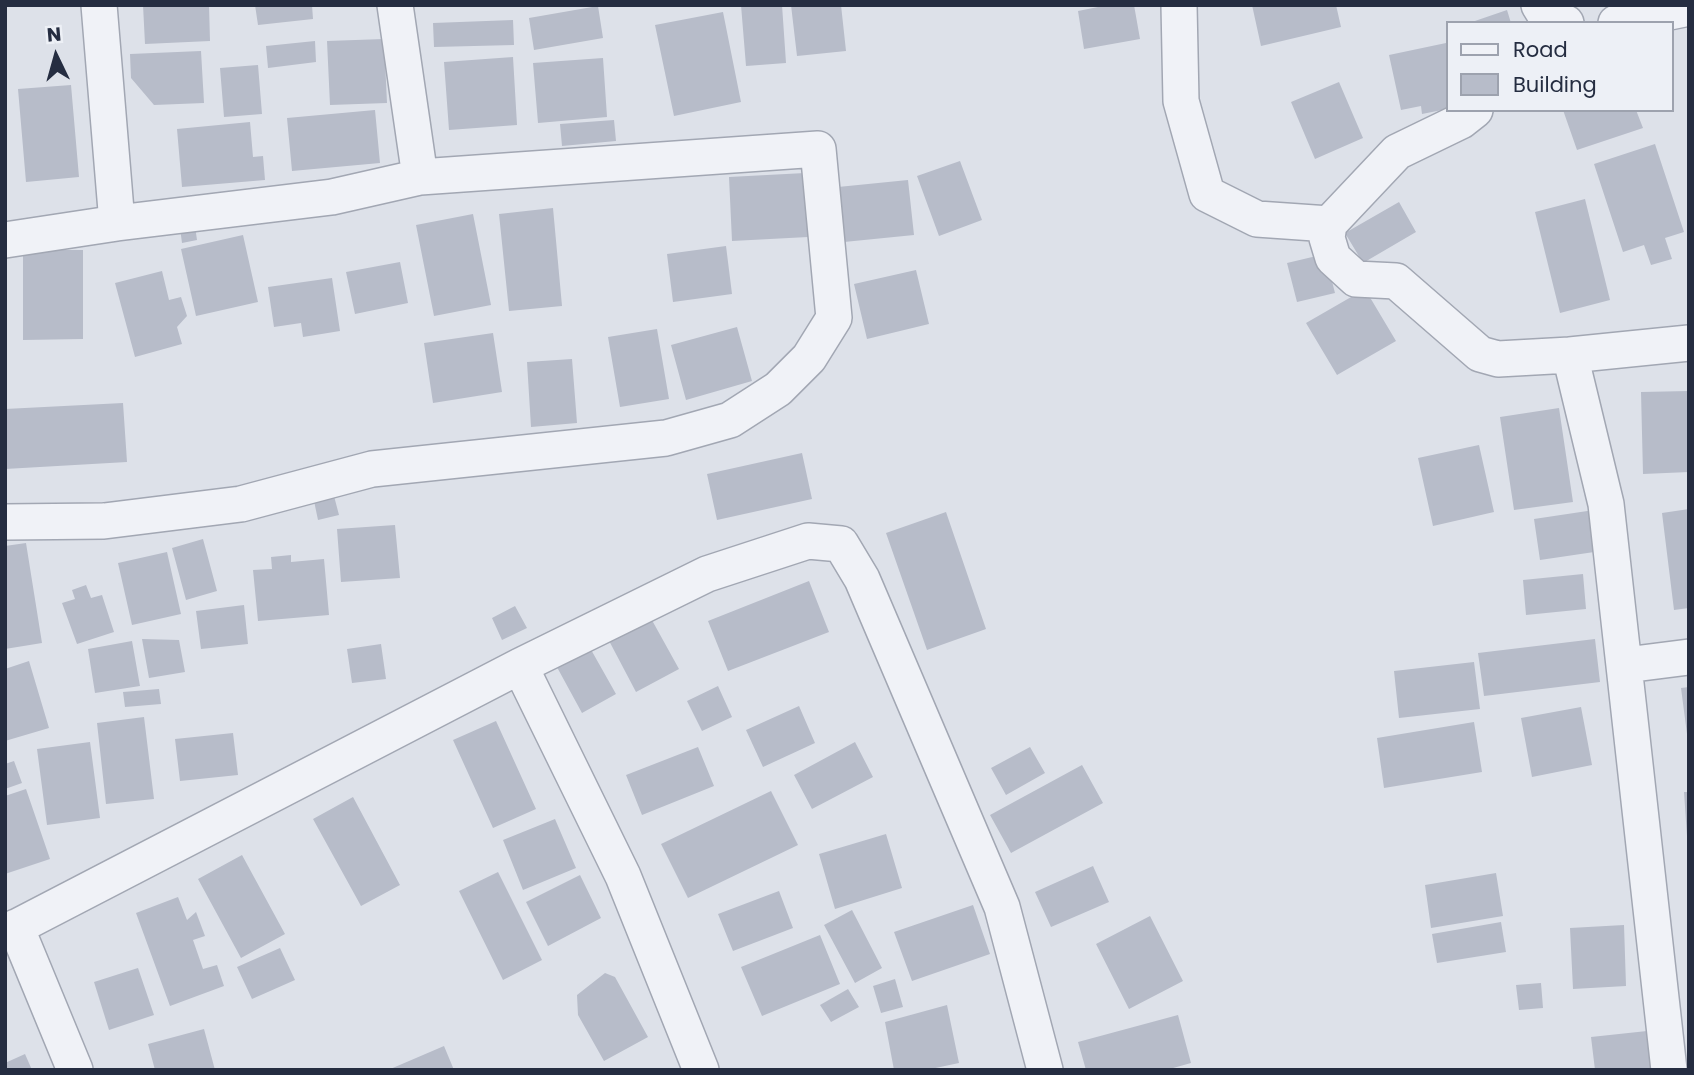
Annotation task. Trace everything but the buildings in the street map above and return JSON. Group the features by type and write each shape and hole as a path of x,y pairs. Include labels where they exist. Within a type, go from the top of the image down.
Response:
{"street":[{"path":"99,5 117,223"},
{"path":"395,5 420,177"},
{"path":"1179,5 1181,101 1207,194 1256,219 1329,224"},
{"path":"1539,5 1547,18 1558,21"},
{"path":"1626,21 1689,8"},
{"path":"1471,112 1397,152 1329,224 1327,238 1333,258 1356,279 1396,281 1480,354 1498,359 1689,343"},
{"path":"5,240 117,223 332,197 420,177 818,149 834,318 809,358 778,389 730,420 666,438 372,468 241,504 214,508 104,521 5,522"},
{"path":"1570,355 1606,504 1669,1070"},
{"path":"75,1070 11,930 520,666 707,573 808,541 841,544 862,579 1002,907 1045,1070"},
{"path":"1626,665 1689,657"},
{"path":"520,666 623,876 701,1070"}]}
